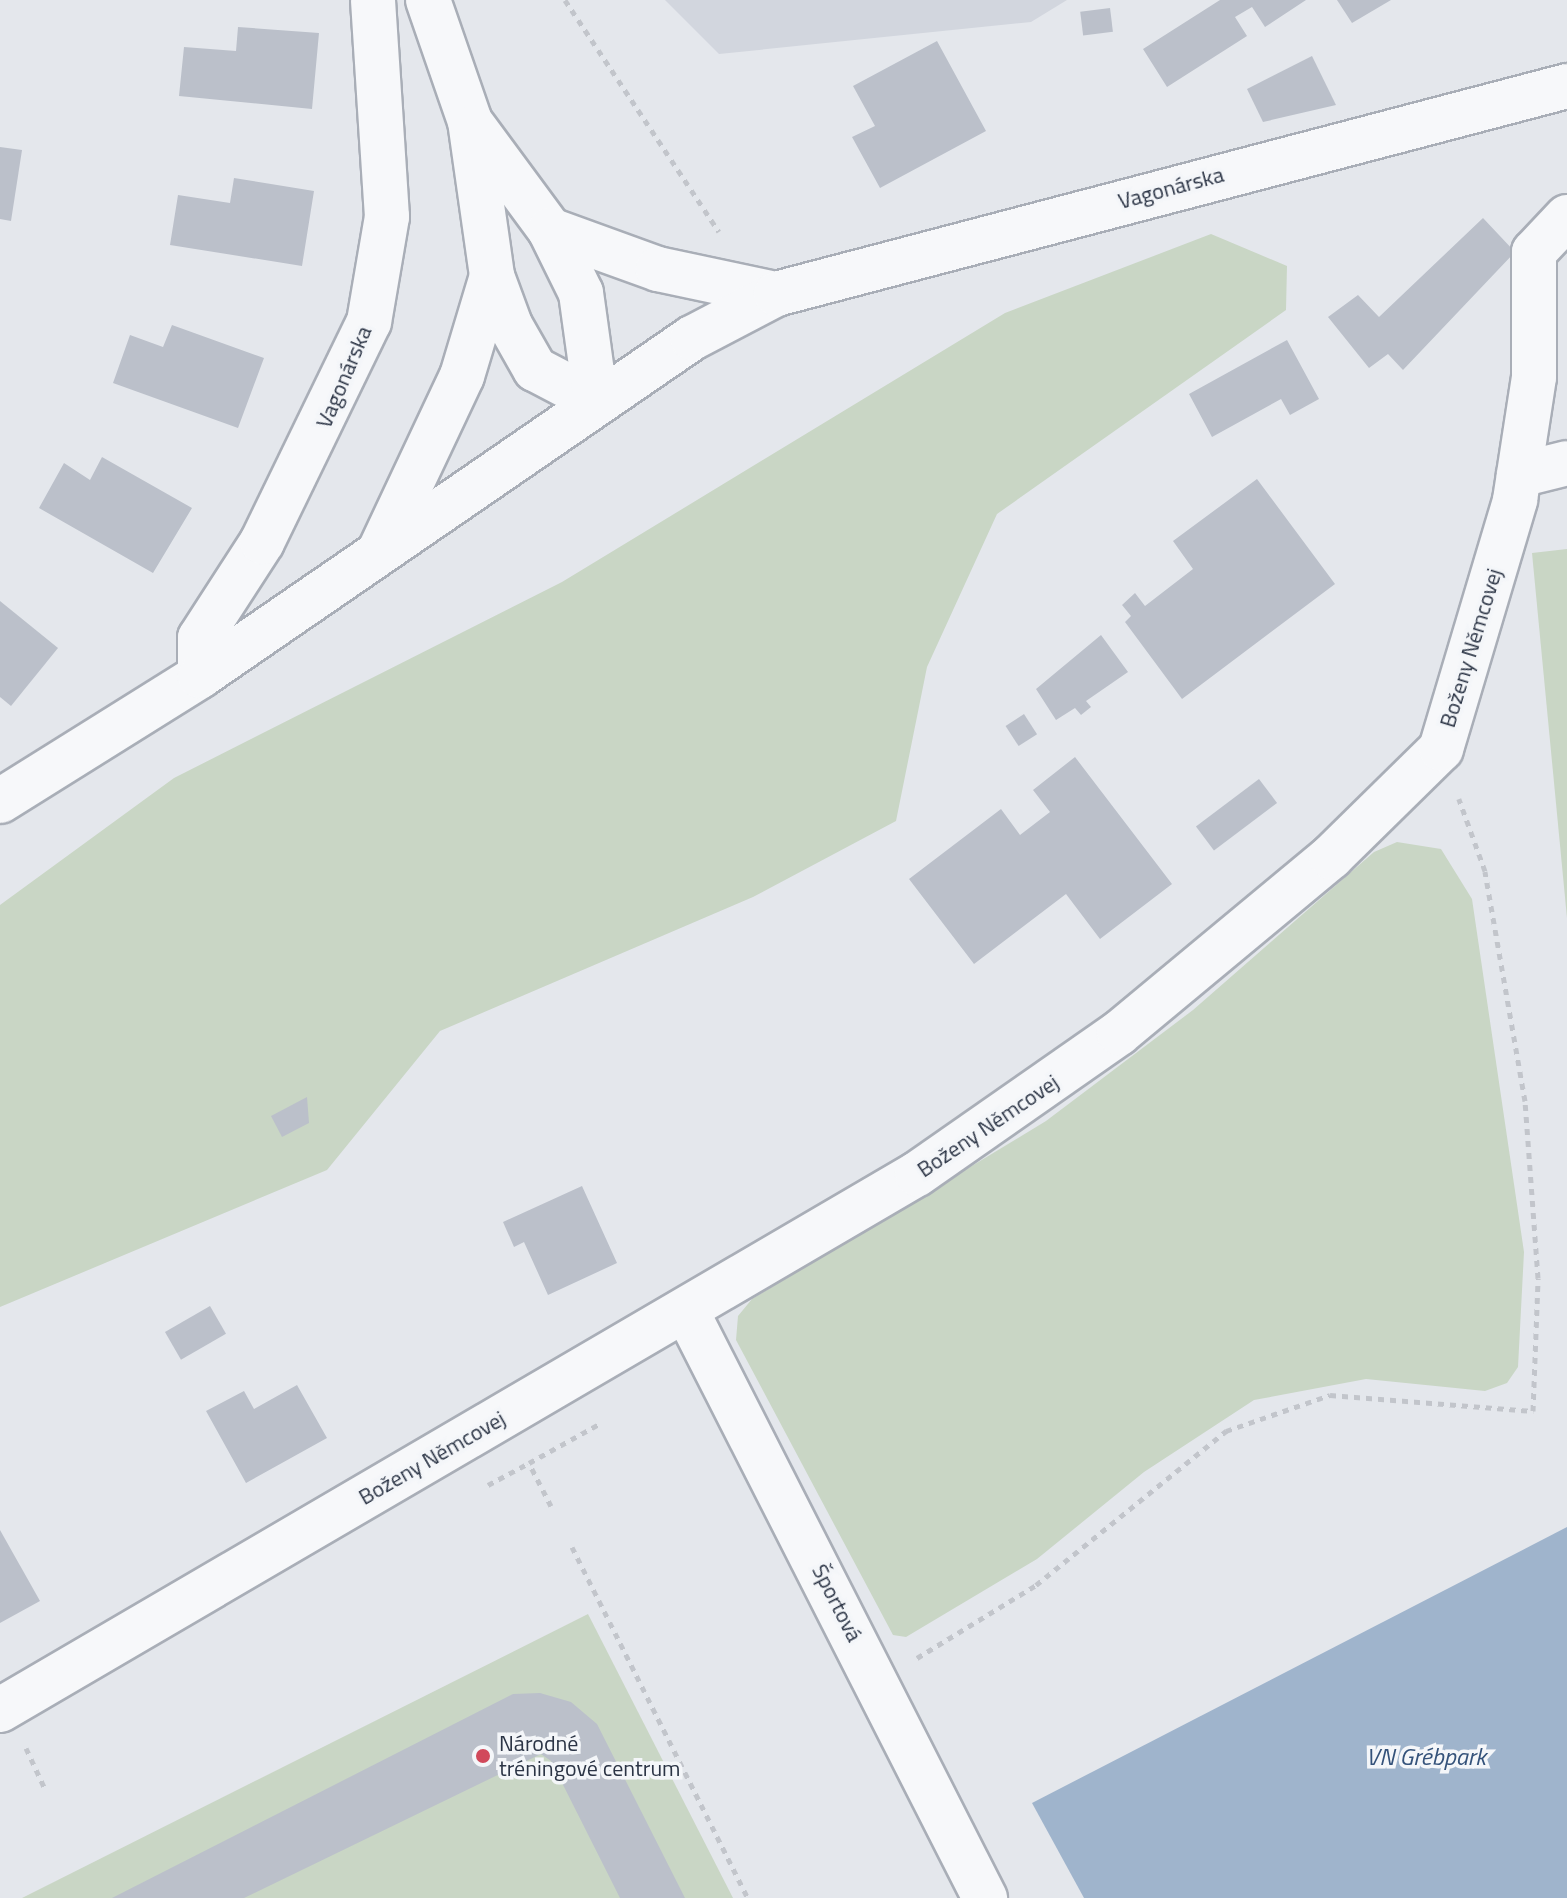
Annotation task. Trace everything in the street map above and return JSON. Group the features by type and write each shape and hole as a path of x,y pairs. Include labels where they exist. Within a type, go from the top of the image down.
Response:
{"street":[{"name":"Vagonárska","path":"200,676 200,638 262,542 369,322 387,217 373,0"},
{"name":"Vagonárska","path":"428,0 470,121 492,276 535,369 596,401"},
{"name":"Vagonárska","path":"0,801 200,676 596,401 776,294 1567,86"},
{"name":"Vagonárska","path":"470,121 550,230 581,293 596,401"},
{"name":"Boženy Němcovej","path":"0,1710 917,1174 1059,1077 1331,857 1441,749 1519,475 1536,351 1534,252 1567,217"},
{"name":"Vagonárska","path":"550,230 658,269 776,294"},
{"name":"Vagonárska","path":"380,550 462,376 492,276"},
{"path":"1519,475 1567,463"},
{"name":"Športová","path":"686,1310 985,1898"}],"path":[{"path":"565,0 729,247"},
{"path":"877,1683 1036,1585 1226,1431 1330,1395 1533,1411 1538,1278 1525,1101 1485,871 1441,749"},
{"path":"551,1506 529,1463 601,1423"},
{"path":"572,1547 748,1898"}],"shaded area":[{"path":"665,0 1067,0 1031,22 719,54"}],"green space":[{"path":"1211,234 1287,266 1286,310 997,514 927,667 896,821 753,897 440,1031 327,1170 0,1307 0,905 174,778 562,582 1005,313"},
{"path":"1567,549 1567,918 1532,553"},
{"path":"1397,842 1441,849 1472,899 1524,1252 1518,1367 1507,1383 1485,1391 1366,1379 1254,1400 1144,1472 1037,1559 906,1637 893,1635 736,1340 738,1316 752,1299 1046,1121 1193,1010 1374,852"},
{"name":"Národné tréningové centrum","path":"588,1614 733,1898 22,1898"}],"water":[{"name":"VN Grébpark","path":"1567,1527 1567,1898 1084,1898 1032,1803"}],"building":[{"path":"1220,0 1306,0 1265,27 1252,7 1235,17 1247,36 1167,87 1143,49"},
{"path":"1337,0 1391,0 1352,23"},
{"path":"1110,8 1113,32 1083,35 1080,12"},
{"path":"238,27 319,33 312,109 179,96 184,47 236,51"},
{"path":"937,41 986,131 880,188 852,137 875,126 853,86"},
{"path":"1312,56 1336,105 1263,122 1247,89"},
{"path":"0,147 22,150 11,221 0,219"},
{"path":"234,178 314,191 302,266 170,245 178,195 230,203"},
{"path":"1483,218 1515,252 1403,370 1388,354 1369,368 1328,317 1358,295 1379,317"},
{"path":"172,325 264,358 238,428 113,383 130,335 163,347"},
{"path":"1287,340 1319,399 1290,415 1281,399 1212,437 1189,394"},
{"path":"102,457 192,508 153,573 39,508 64,463 90,480"},
{"path":"1257,479 1335,584 1182,699 1125,622 1131,616 1122,605 1135,593 1145,606 1193,569 1173,541"},
{"path":"0,601 58,648 11,706 0,697"},
{"path":"1101,635 1128,672 1086,701 1091,707 1081,715 1075,708 1056,720 1036,689"},
{"path":"1024,714 1037,734 1019,746 1006,726"},
{"path":"1075,757 1172,884 1100,939 1066,894 974,964 909,879 1001,809 1020,835 1050,812 1033,790"},
{"path":"1259,779 1277,803 1214,851 1196,827"},
{"path":"307,1097 309,1123 282,1137 271,1116"},
{"path":"582,1186 617,1263 548,1295 524,1242 514,1247 503,1222"},
{"path":"210,1306 226,1334 181,1360 165,1332"},
{"path":"297,1385 327,1438 246,1483 206,1411 244,1391 254,1409"},
{"path":"0,1530 40,1601 0,1623"},
{"path":"540,1693 571,1702 597,1724 685,1898 620,1898 551,1761 541,1754 244,1898 112,1898 513,1694"}],"place":[{"name":"Národné tréningové centrum","path":"483,1756"}]}
